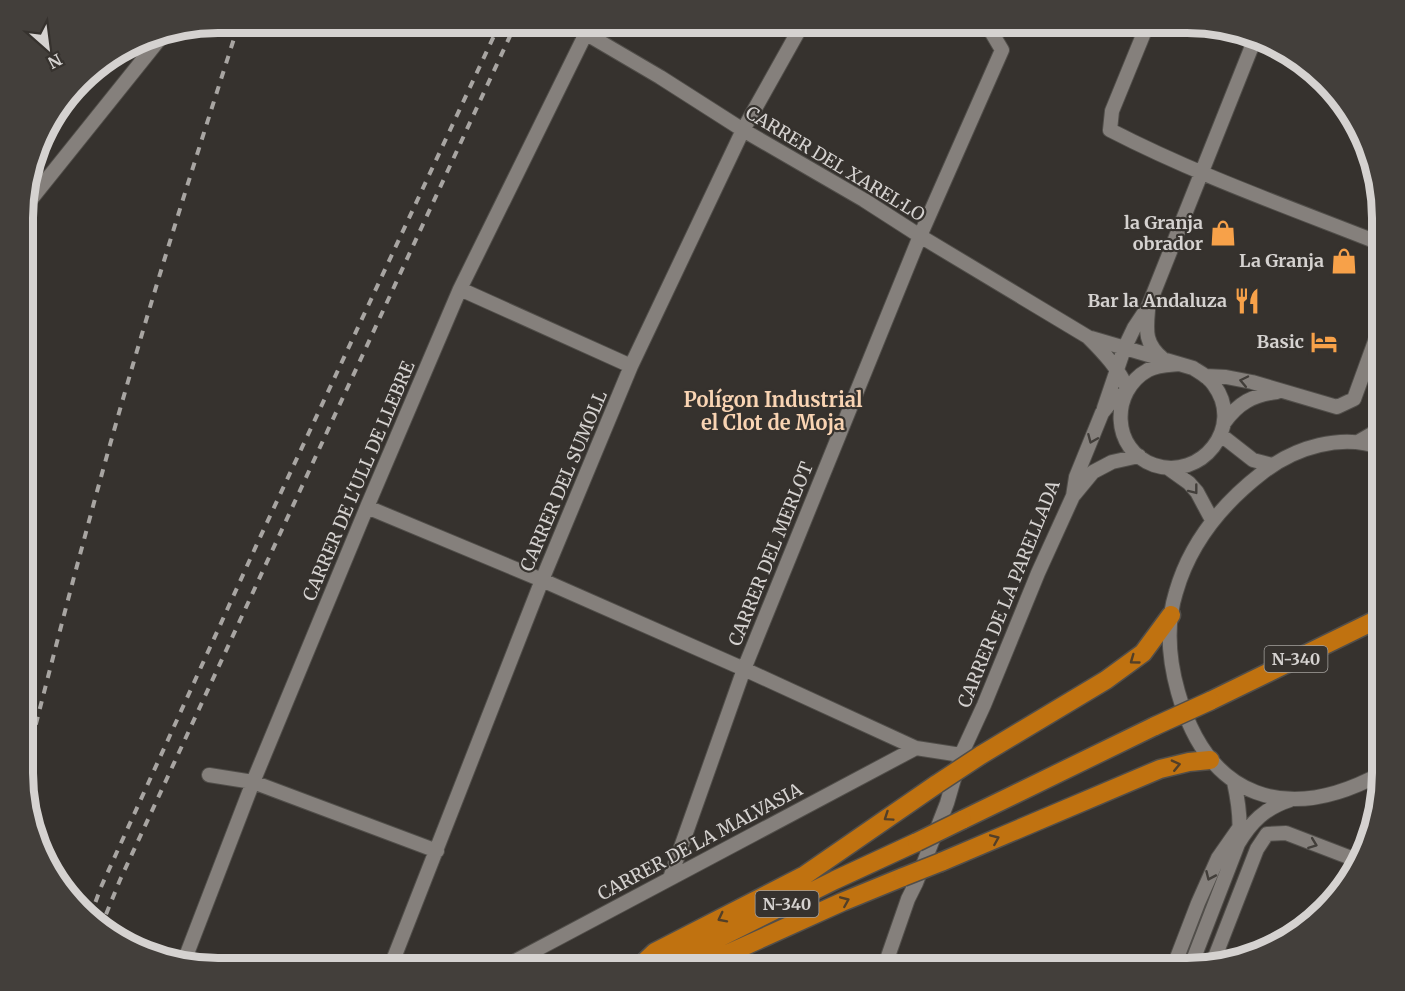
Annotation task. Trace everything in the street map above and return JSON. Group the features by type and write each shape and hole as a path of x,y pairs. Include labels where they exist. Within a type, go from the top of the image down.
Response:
{"highway":[{"path":"649,958 655,952 805,875 981,755 1106,680 1143,653 1171,615"},
{"name":"N-340","path":"679,958 835,880 1372,622"},
{"path":"718,958 842,902 1160,769 1210,760"}],"street":[{"name":"CARRER DE L'ULL DE LLEBRE","path":"187,955 253,782 460,289 586,33"},
{"name":"CARRER DEL XAREL·LO","path":"595,33 743,130 864,200 1088,337"},
{"name":"CARRER DEL SUMOLL","path":"394,958 542,580 631,366 743,130 797,33"},
{"name":"CARRER DEL MERLOT","path":"670,879 744,669 920,236 1002,50 992,33"},
{"path":"1144,33 1112,111 1110,130 1202,172 1372,240"},
{"path":"35,194 155,44"},
{"name":"CARRER DE LA PARELLADA","path":"887,958 908,899 947,803 961,755 1073,496 1076,477 1124,349 1134,328 1148,308 1252,45"},
{"path":"460,289 631,366"},
{"name":"CARRER DE LA PARELLADA","path":"1148,308 1147,336 1155,352 1165,360"},
{"path":"1088,337 1193,368 1205,376 1221,397 1224,410 1222,429"},
{"path":"1088,337 1117,370 1126,392"},
{"path":"1205,376 1252,382 1337,407 1354,399 1372,350"},
{"path":"1179,364 1163,365 1149,370 1135,380 1126,392 1120,410 1121,427 1127,443 1138,456 1152,464 1168,468 1185,466 1200,460 1212,449 1233,411 1245,402 1263,394 1282,391"},
{"name":"CARRER DE LA PARELLADA","path":"1102,412 1111,402 1126,392"},
{"path":"1222,429 1253,460 1272,465"},
{"path":"1358,442 1372,434"},
{"path":"1292,800 1246,789 1234,782 1210,760 1198,742 1183,710 1176,686 1171,652 1171,615 1175,594 1195,547 1212,520 1232,499 1272,465 1314,446 1340,442 1372,444"},
{"path":"1073,496 1093,472 1112,462 1138,456"},
{"path":"1168,468 1189,483 1197,492 1212,520"},
{"path":"367,507 542,580 916,748 961,755"},
{"name":"CARRER DE LA MALVASIA","path":"521,958 916,748"},
{"path":"209,775 253,782 437,851"},
{"path":"1194,957 1238,844 1247,829 1276,805 1292,800 1332,794 1372,779"},
{"path":"1234,782 1240,826 1238,844"},
{"path":"1221,940 1226,907 1234,880 1259,817"},
{"path":"1177,958 1218,858 1240,826"},
{"path":"1216,955 1257,849 1267,834 1286,833 1351,858"}],"railway":[{"path":"33,736 126,388 236,33"},
{"path":"93,909 257,544 495,33"},
{"path":"104,919 120,880 511,33"}],"place":[{"name":"la Granja obrador","path":"1223,233"},
{"name":"La Granja","path":"1344,261"},
{"name":"Bar la Andaluza","path":"1247,301"},
{"name":"Basic","path":"1324,342"}],"district":[{"name":"Polígon Industrial el Clot de Moja","path":"773,412"}]}
